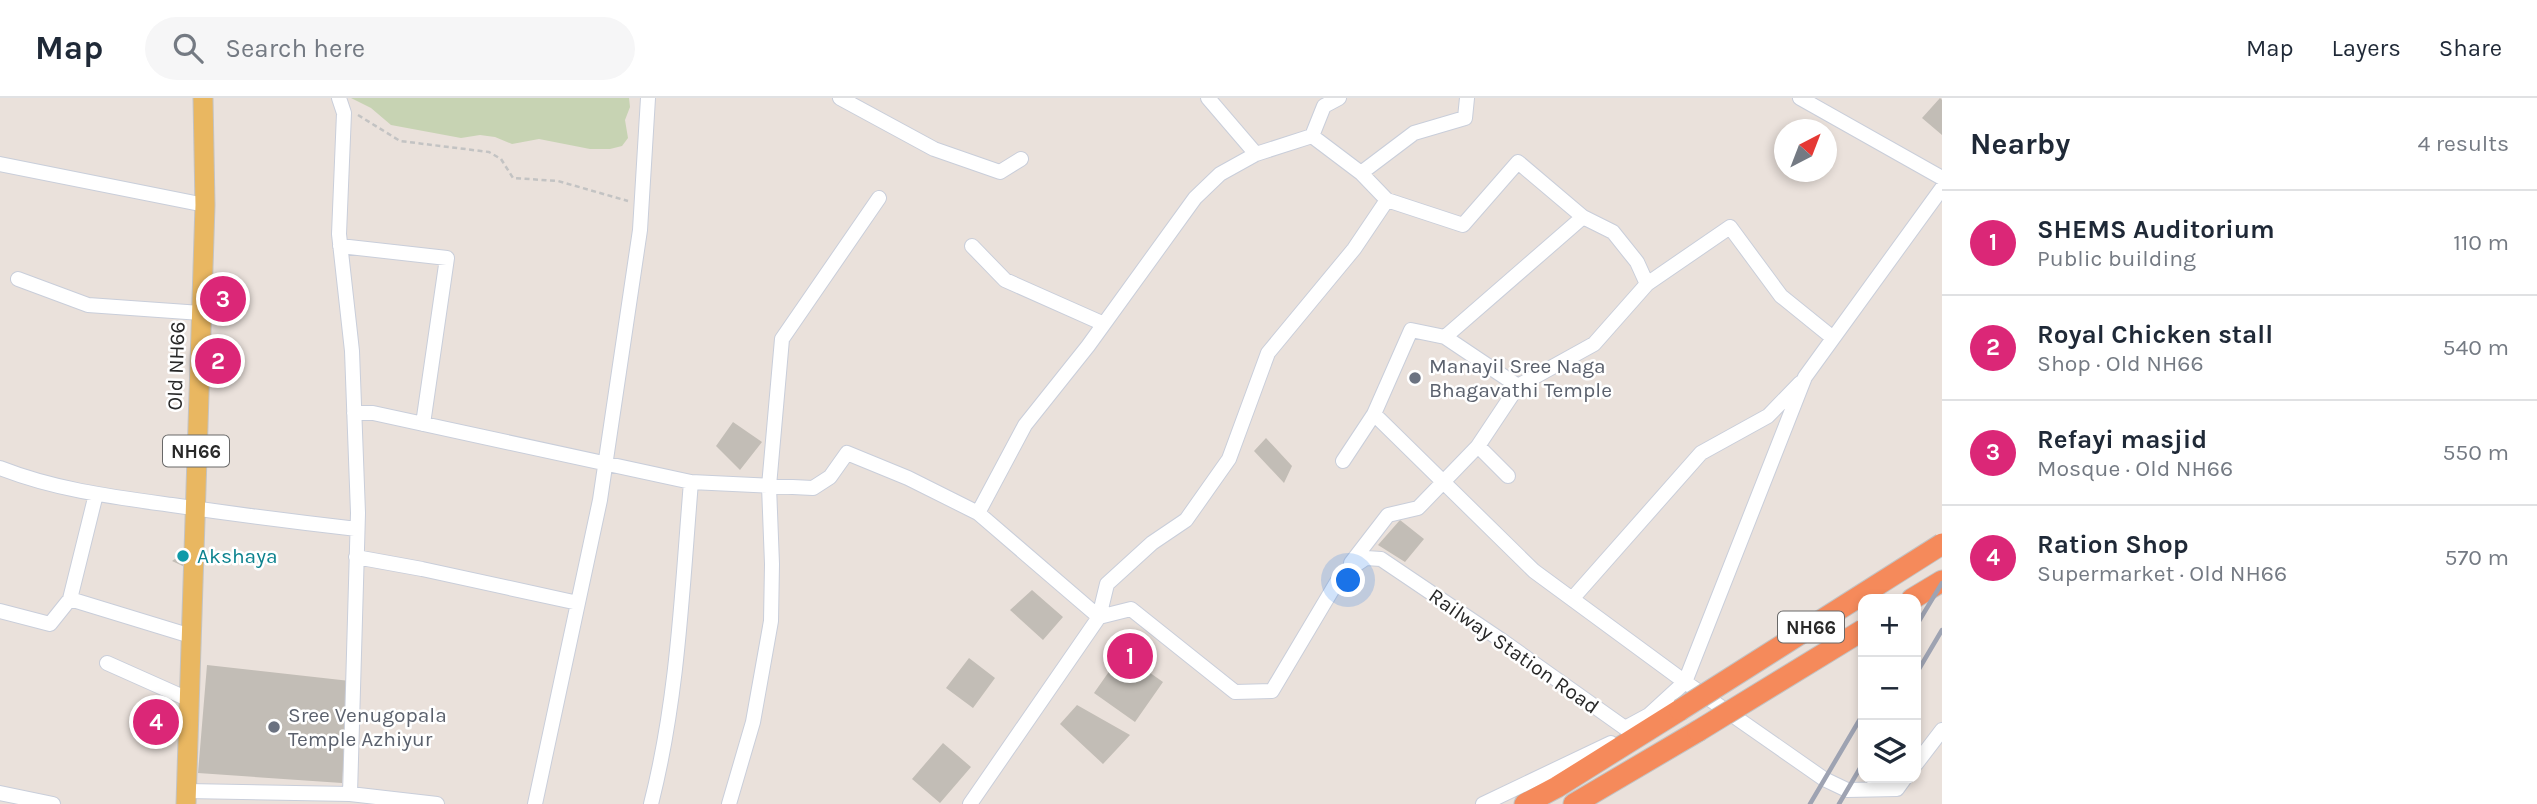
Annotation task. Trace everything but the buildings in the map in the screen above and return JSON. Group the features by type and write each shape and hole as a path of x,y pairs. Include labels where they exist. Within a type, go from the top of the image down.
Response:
{"highway":[{"name":"NH66","path":"1525,804 1942,544"},
{"path":"1920,594 1942,581"},
{"name":"NH66","path":"1574,804 1858,633"}],"main road":[{"name":"Old NH66","path":"187,797 205,205 203,98"}],"street":[{"path":"535,804 606,462 642,205 648,98"},
{"path":"840,98 934,149 1000,172 1021,159"},
{"path":"1208,98 1256,155"},
{"path":"978,513 1025,425 1104,324 1195,198 1220,174 1256,155 1311,136 1324,106 1339,98"},
{"path":"1361,173 1413,133 1465,118 1467,98"},
{"path":"1800,98 1942,178"},
{"path":"340,104 340,246 352,351 357,529 350,794"},
{"path":"1311,136 1361,173 1387,200 1463,225 1518,162 1583,217 1613,232 1637,262 1647,284"},
{"path":"0,164 205,205"},
{"name":"Railway Station Road","path":"1099,617 1131,609 1235,692 1272,691 1341,575 1366,558 1381,559 1504,642 1625,729 1649,715 1685,682 1805,377 1942,188"},
{"path":"729,804 753,722 771,621 769,486 782,339 879,198"},
{"path":"970,804 1099,617 1107,584 1152,543 1186,520 1229,459 1268,353 1354,249 1387,200"},
{"path":"1445,337 1583,217"},
{"path":"1341,575 1388,515 1418,508 1445,483 1478,446 1518,386 1594,344 1647,284 1730,228 1781,296 1833,338"},
{"path":"340,246 447,258 423,424"},
{"path":"972,246 1005,280 1104,324"},
{"path":"18,279 88,305 201,313"},
{"path":"1343,461 1374,414 1411,330 1445,337 1518,386"},
{"path":"1572,599 1700,453 1768,416 1805,377"},
{"path":"354,413 373,413 691,482 813,488 830,477 846,453 908,478 978,513 1099,617"},
{"path":"1374,414 1534,571 1685,682 1824,779 1847,790 1897,789 1901,783"},
{"path":"1478,446 1508,476"},
{"path":"0,468 32,480 96,494 357,529"},
{"path":"651,804 674,690 691,482"},
{"path":"0,611 50,625 70,599 96,494"},
{"path":"356,557 578,603"},
{"path":"70,599 191,636"},
{"path":"107,663 190,700"},
{"path":"1483,804 1672,714"},
{"path":"1921,757 1942,730"},
{"path":"1582,804 1604,786"},
{"path":"0,793 53,804"},
{"path":"187,797 350,794 437,804"}],"path":[{"path":"340,104 400,141 489,152 501,159 513,178 558,181 642,205"}],"green space":[{"path":"351,98 629,98 630,107 625,120 628,138 622,146 590,149 539,139 512,144 495,137 480,135 461,138 391,125 371,108"}],"railway":[{"path":"1921,618 1942,583"},
{"path":"1921,666 1942,630"},
{"path":"1810,804 1859,720"},
{"path":"1839,804 1858,772"}],"place":[{"name":"Refayi masjid","path":"223,299"},
{"name":"Royal Chicken stall","path":"218,361"},
{"name":"Manayil Sree Naga Bhagavathi Temple","path":"1415,378"},
{"name":"Akshaya","path":"183,556"},
{"name":"SHEMS Auditorium","path":"1130,656"},
{"name":"Ration Shop","path":"156,722"},
{"name":"Sree Venugopala Temple Azhiyur","path":"274,727"}]}
